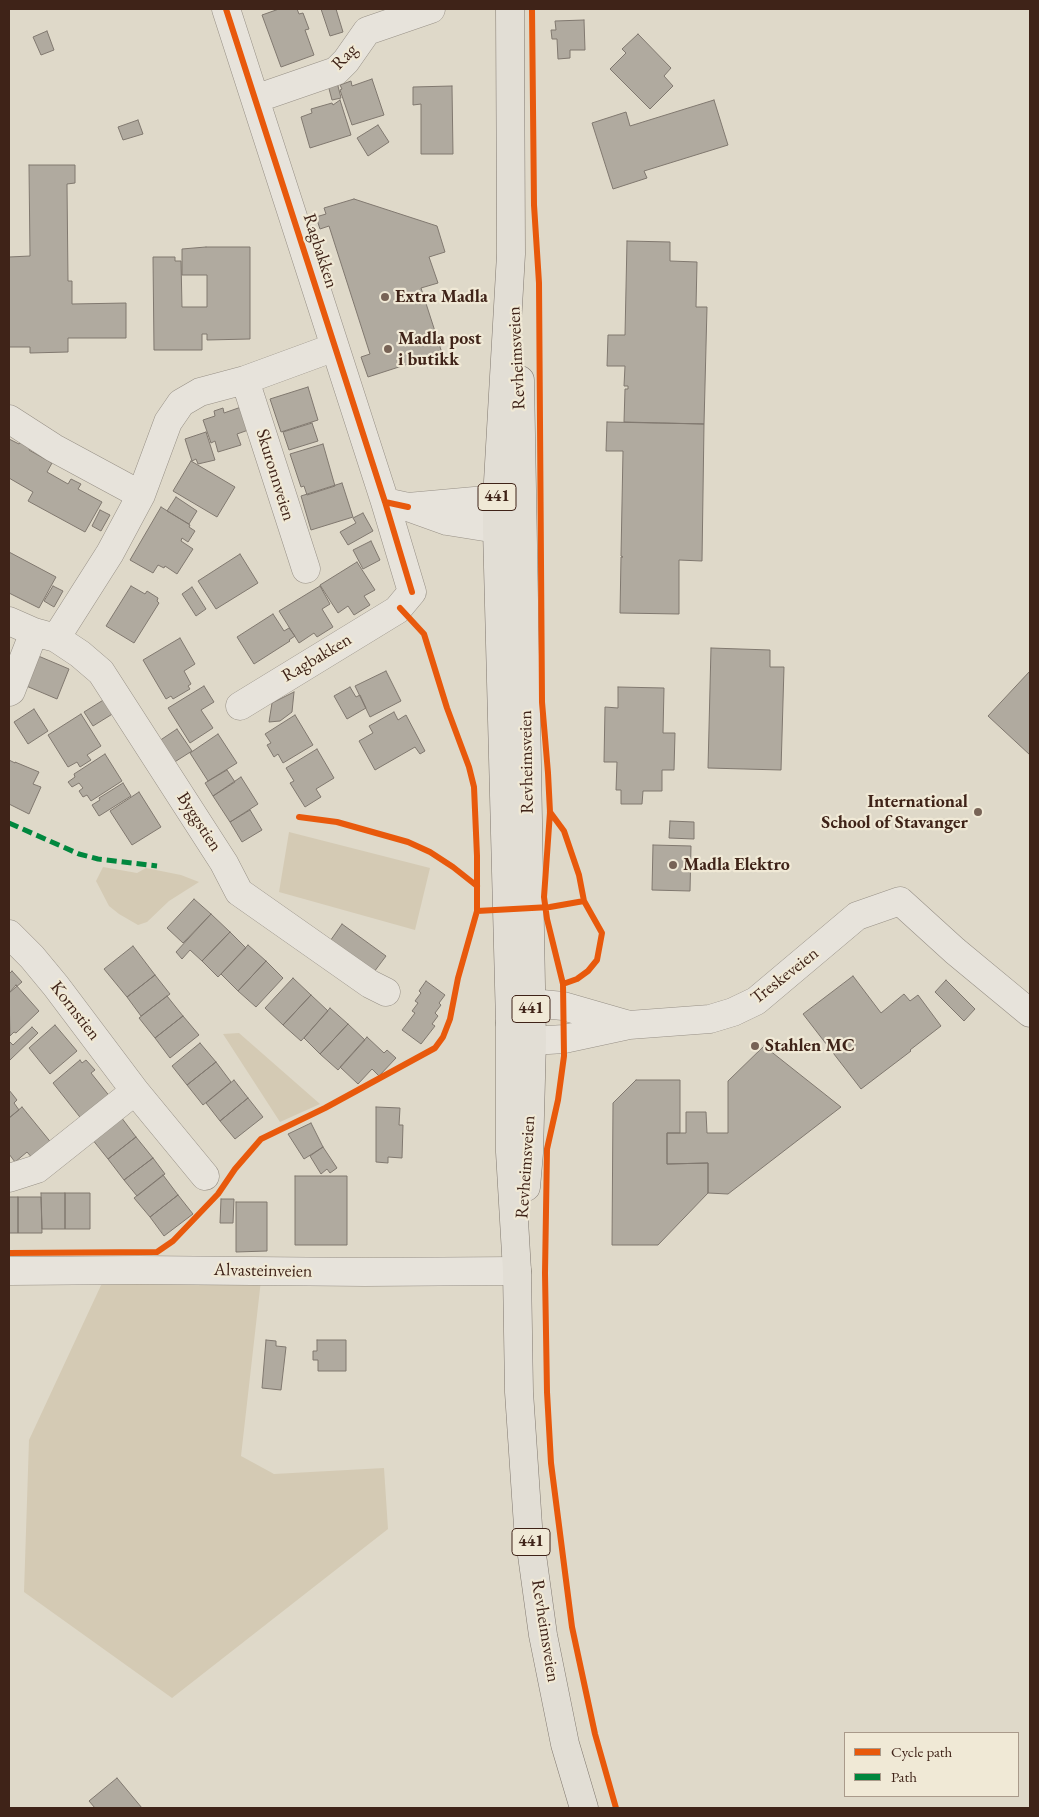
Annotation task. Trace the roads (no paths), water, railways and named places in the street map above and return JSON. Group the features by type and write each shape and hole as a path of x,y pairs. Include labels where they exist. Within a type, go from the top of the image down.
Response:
{"main road":[{"name":"Revheimsveien","path":"510,9 511,254 497,499 497,529 510,1023 510,1152 517,1271 519,1392 528,1526 543,1635 565,1744 584,1808"},
{"name":"Revheimsveien","path":"511,254 520,373 532,1041 529,1153 517,1271"}],"street":[{"name":"Ragbakken","path":"226,9 335,347 397,505 412,592 397,610 240,706"},
{"name":"Rag","path":"255,99 336,71 346,61 367,31 431,9"},
{"path":"9,692 45,635 110,553 141,495 168,422 181,403 200,392 246,380 335,347"},
{"name":"Skuronnveien","path":"246,380 306,569"},
{"path":"9,419 54,448 141,495"},
{"path":"497,499 522,514 497,529 447,522 397,505 497,499"},
{"name":"Byggstien","path":"9,621 45,635 80,654 101,672 219,854 240,892 370,984 386,992"},
{"name":"Treskeveien","path":"532,1041 564,1039 629,1025 710,1019 733,1012 756,1001 857,916 900,901 955,951 1030,1013"},
{"name":"Kornstien","path":"9,934 32,957 56,986 204,1176"},
{"path":"531,1004 510,1023 532,1041"},
{"name":"Treskeveien","path":"531,1004 563,1006 629,1025"},
{"path":"9,1178 37,1170 136,1091"},
{"name":"Alvasteinveien","path":"9,1271 517,1271"}],"place":[{"name":"Extra Madla","path":"385,297"},
{"name":"Madla post i butikk","path":"388,349"},
{"name":"International School of Stavanger","path":"978,812"},
{"name":"Madla Elektro","path":"673,865"},
{"name":"Stahlen MC","path":"755,1046"}]}
